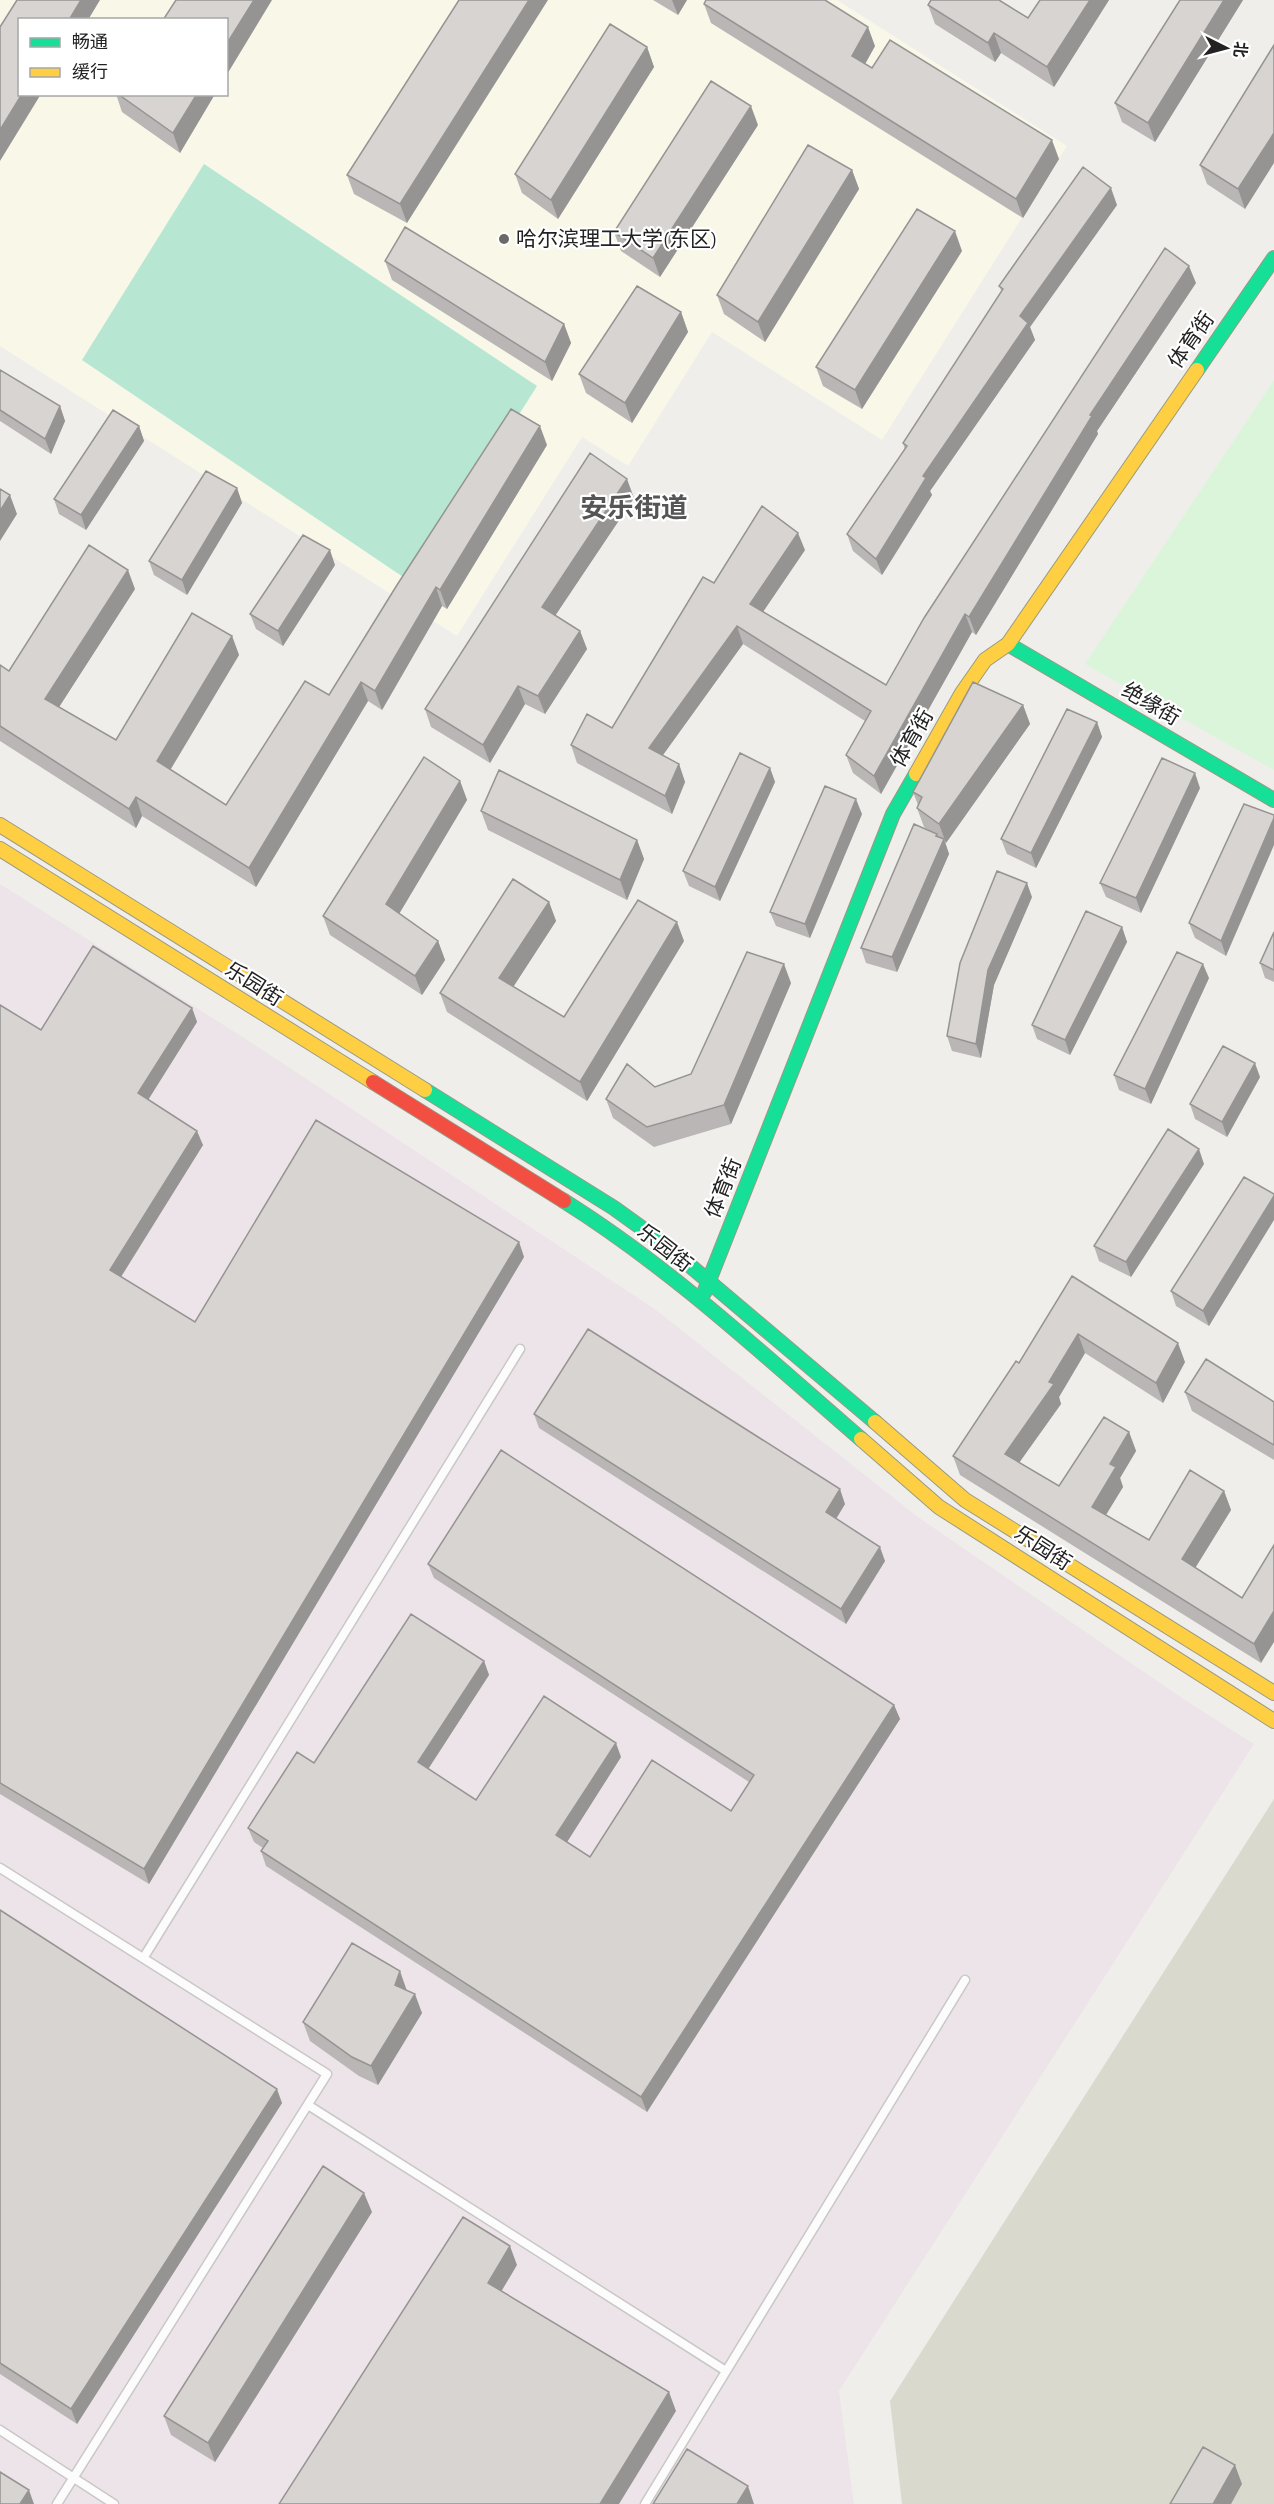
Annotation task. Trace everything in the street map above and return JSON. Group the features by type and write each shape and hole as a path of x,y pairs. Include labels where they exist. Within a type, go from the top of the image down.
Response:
{"main road":[{"name":"体育街","path":"701,1303 893,814 962,693 984,660 1008,644 1274,258"},
{"name":"绝缘街","path":"1008,644 1274,800"},
{"name":"乐园街","path":"0,825 564,1175 668,1246 965,1500 1274,1693"},
{"name":"乐园街","path":"0,849 578,1210 629,1245 701,1303 939,1507 1274,1720"}],"lane":[{"path":"144,1957 520,1349"},
{"path":"0,1868 327,2074 57,2504"},
{"path":"645,2504 965,1980"},
{"path":"308,2105 726,2371"},
{"path":"0,2430 114,2504"}],"shaded area":[{"name":"哈尔滨理工大学(东区)","path":"0,0 837,0 1067,146 882,440 712,332 628,466 582,437 457,636 0,346"},
{"path":"0,884 249,1041 656,1310 918,1517 1182,1698 1254,1744 839,2391 854,2504 0,2504"},
{"path":"1274,1799 1274,2504 902,2504 890,2401"}],"green space":[{"path":"204,164 537,386 412,583 82,360"},
{"path":"1274,380 1274,770 1085,664"}],"building":[{"path":"17,0 81,0 70,18 18,18 18,96 21,96 0,130 0,27"},
{"path":"176,0 254,0 228,42 228,18 164,18"},
{"path":"459,0 529,0 400,204 347,175"},
{"path":"706,0 825,0 868,27 852,56 872,68 890,40 1052,140 1016,199 704,4"},
{"path":"931,0 999,0 1028,18 1040,0 1090,0 1047,67 994,33 988,43 928,5"},
{"path":"1180,0 1224,0 1148,123 1115,103"},
{"path":"610,24 647,47 551,200 515,174"},
{"path":"1274,45 1274,133 1238,189 1200,165"},
{"path":"711,81 751,106 653,258 614,232"},
{"path":"121,96 196,96 173,133"},
{"path":"808,145 852,170 758,322 717,295"},
{"path":"1083,167 1111,188 1020,316 1028,323 923,476 926,478 876,559 847,534 907,446 903,443 1003,289 999,286"},
{"path":"917,209 955,231 855,390 816,367"},
{"path":"405,227 564,324 545,362 385,261"},
{"path":"1165,248 1189,266 1090,415 1092,416 969,617 965,614 874,776 846,755 871,711 737,626 649,748 679,764 665,796 571,745 587,714 612,728 703,577 714,583 762,506 798,533 750,604 886,685 924,618"},
{"path":"637,286 681,312 625,403 579,374"},
{"path":"0,370 60,406 45,439 0,410"},
{"path":"511,409 540,426 440,590 436,587 375,691 361,682 249,868 136,797 129,809 0,726 0,665 9,671 89,545 128,570 45,699 116,740 192,613 232,636 157,761 226,805 305,681 329,695"},
{"path":"113,410 139,426 81,515 54,499"},
{"path":"590,453 627,479 542,607 580,631 538,696 518,686 483,745 425,709"},
{"path":"206,471 237,488 182,580 149,561"},
{"path":"0,489 10,495 0,511"},
{"path":"303,535 330,550 278,631 250,614"},
{"path":"973,682 1023,705 939,824 917,808 922,797 913,792"},
{"path":"1067,709 1097,722 1031,853 1001,839"},
{"path":"740,753 770,768 715,887 683,871"},
{"path":"424,757 460,781 386,904 438,941 415,976 323,916"},
{"path":"1162,758 1195,773 1136,898 1100,883"},
{"path":"499,770 637,840 620,880 481,811"},
{"path":"825,786 856,799 805,924 770,912"},
{"path":"1244,804 1274,815 1274,818 1221,941 1189,923"},
{"path":"914,824 944,839 892,957 861,948"},
{"path":"997,871 1027,883 988,970 976,1044 947,1036 960,963"},
{"path":"513,879 549,902 499,978 564,1017 638,900 677,922 580,1082 440,993"},
{"path":"1086,911 1122,927 1065,1040 1032,1025"},
{"path":"1274,932 1274,970 1260,963"},
{"path":"93,946 192,1008 138,1093 197,1131 110,1270 195,1322 316,1120 519,1242 144,1869 0,1783 0,1005 41,1030"},
{"path":"747,952 784,964 724,1105 647,1127 606,1099 627,1064 655,1087 691,1074"},
{"path":"1177,952 1203,964 1145,1089 1114,1075"},
{"path":"1223,1046 1255,1063 1222,1122 1190,1104"},
{"path":"1168,1129 1199,1149 1126,1262 1094,1246"},
{"path":"1244,1177 1274,1196 1203,1311 1171,1291"},
{"path":"1072,1276 1178,1343 1156,1383 1078,1334 1049,1382 1054,1384 1005,1454 1059,1486 1104,1417 1129,1432 1110,1464 1116,1467 1092,1507 1149,1540 1190,1470 1224,1491 1182,1559 1242,1598 1274,1545 1274,1611 1254,1644 953,1456 1016,1361 1019,1363"},
{"path":"588,1329 840,1489 826,1512 880,1547 841,1609 534,1414"},
{"path":"1206,1359 1274,1402 1274,1445 1185,1392"},
{"path":"501,1450 894,1705 641,2097 261,1851 268,1841 248,1828 297,1752 314,1763 411,1614 484,1661 418,1762 476,1800 544,1696 616,1743 556,1835 590,1857 652,1760 731,1811 754,1775 428,1564"},
{"path":"0,1910 277,2089 71,2409 0,2363"},
{"path":"352,1943 400,1971 395,1985 415,1994 371,2066 352,2057 303,2022"},
{"path":"323,2166 364,2193 208,2443 164,2416"},
{"path":"463,2217 510,2246 488,2283 669,2392 600,2504 279,2504"},
{"path":"1203,2447 1235,2465 1213,2504 1170,2504"},
{"path":"687,2449 748,2486 737,2504 653,2504"},
{"path":"0,2472 29,2490 20,2504 0,2504"}],"traffic: fast":[{"path":"1197,370 1274,258"},
{"path":"1008,644 1274,800"},
{"path":"704,1293 893,814 916,774"},
{"path":"425,1090 614,1208 668,1247 875,1422"},
{"path":"564,1201 604,1227 680,1284 861,1439"}],"traffic: slow":[{"path":"916,774 962,693 985,660 1008,644 1197,370"},
{"path":"0,825 425,1090"},
{"path":"0,849 373,1082"},
{"path":"875,1422 965,1500 1274,1693"},
{"path":"861,1439 939,1507 1274,1721"}],"traffic: jam":[{"path":"373,1082 564,1201"}],"place":[{"name":"哈尔滨理工大学(东区)","path":"504,239"}],"district":[{"name":"安乐街道","path":"634,508"}]}
